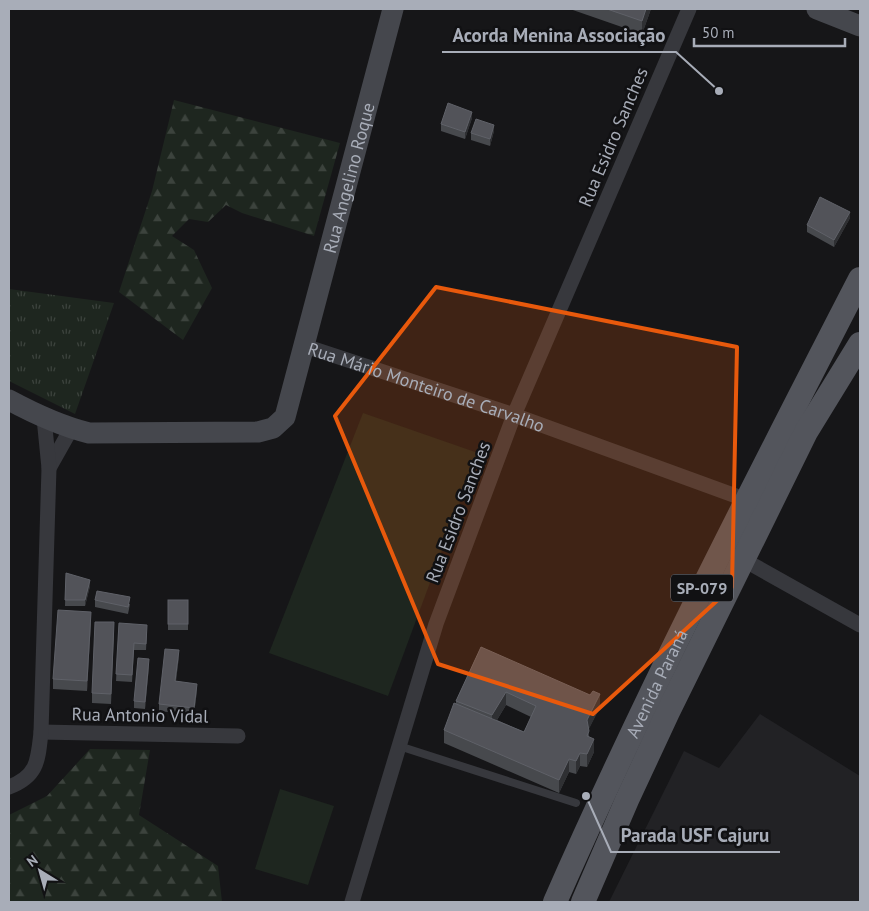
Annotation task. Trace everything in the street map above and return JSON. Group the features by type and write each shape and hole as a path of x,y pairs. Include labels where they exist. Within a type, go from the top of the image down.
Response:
{"main road":[{"name":"Avenida Paraná","path":"555,902 649,697 746,500 860,279"},
{"name":"Avenida Paraná","path":"583,902 668,712 806,432 860,344"}],"street":[{"name":"Rua Angelino Roque","path":"305,346 393,9"},
{"name":"Rua Esidro Sanches","path":"352,902 436,624 514,415 689,9"},
{"path":"817,9 860,26"},
{"name":"Rua Mário Monteiro de Carvalho","path":"9,400 44,418 71,429 89,433 258,432 273,428 285,417 305,346 514,415 746,500"},
{"path":"9,788 18,784 30,774 38,760 41,732 49,468 44,418"},
{"path":"49,468 71,429"},
{"path":"744,560 860,625"},
{"name":"Rua Antonio Vidal","path":"41,732 238,736"}],"lane":[{"path":"399,746 576,803"}],"highlighted area":[{"path":"436,287 737,347 732,587 593,714 438,664 335,416"}],"shaded area":[{"path":"760,714 860,776 860,902 609,902 684,751 719,768"}],"green space":[{"path":"174,100 340,143 314,236 242,213 226,205 208,222 189,219 172,236 194,250 212,288 183,340 119,292 152,191"},
{"path":"9,289 114,303 75,414 9,381"},
{"path":"363,413 478,453 388,696 269,653"},
{"path":"90,749 150,750 139,815 218,866 222,902 9,902 9,815 47,796"},
{"path":"280,789 334,806 308,885 255,869"}],"building":[{"path":"607,9 646,9 642,21"},
{"path":"448,103 472,112 465,132 441,124"},
{"path":"476,119 494,125 490,139 471,133"},
{"path":"820,197 850,212 834,240 807,225"},
{"path":"66,573 90,580 85,600 65,600"},
{"path":"97,591 130,597 128,607 95,600"},
{"path":"168,600 188,600 188,624 168,624"},
{"path":"58,610 91,612 87,681 53,679"},
{"path":"95,622 114,622 111,694 92,693"},
{"path":"119,623 147,625 146,644 134,643 132,675 116,674"},
{"path":"481,647 590,695 593,691 600,694 587,720 589,731 587,736 594,739 587,754 580,753 576,761 569,759 559,780 444,730 454,703 524,732 536,706 506,692 492,715 456,701"},
{"path":"165,649 179,650 175,681 197,684 194,708 159,704"},
{"path":"138,658 149,659 145,702 134,701"}],"place":[{"name":"Acorda Menina Associação","path":"719,91"},
{"name":"Parada USF Cajuru","path":"586,796"}]}
